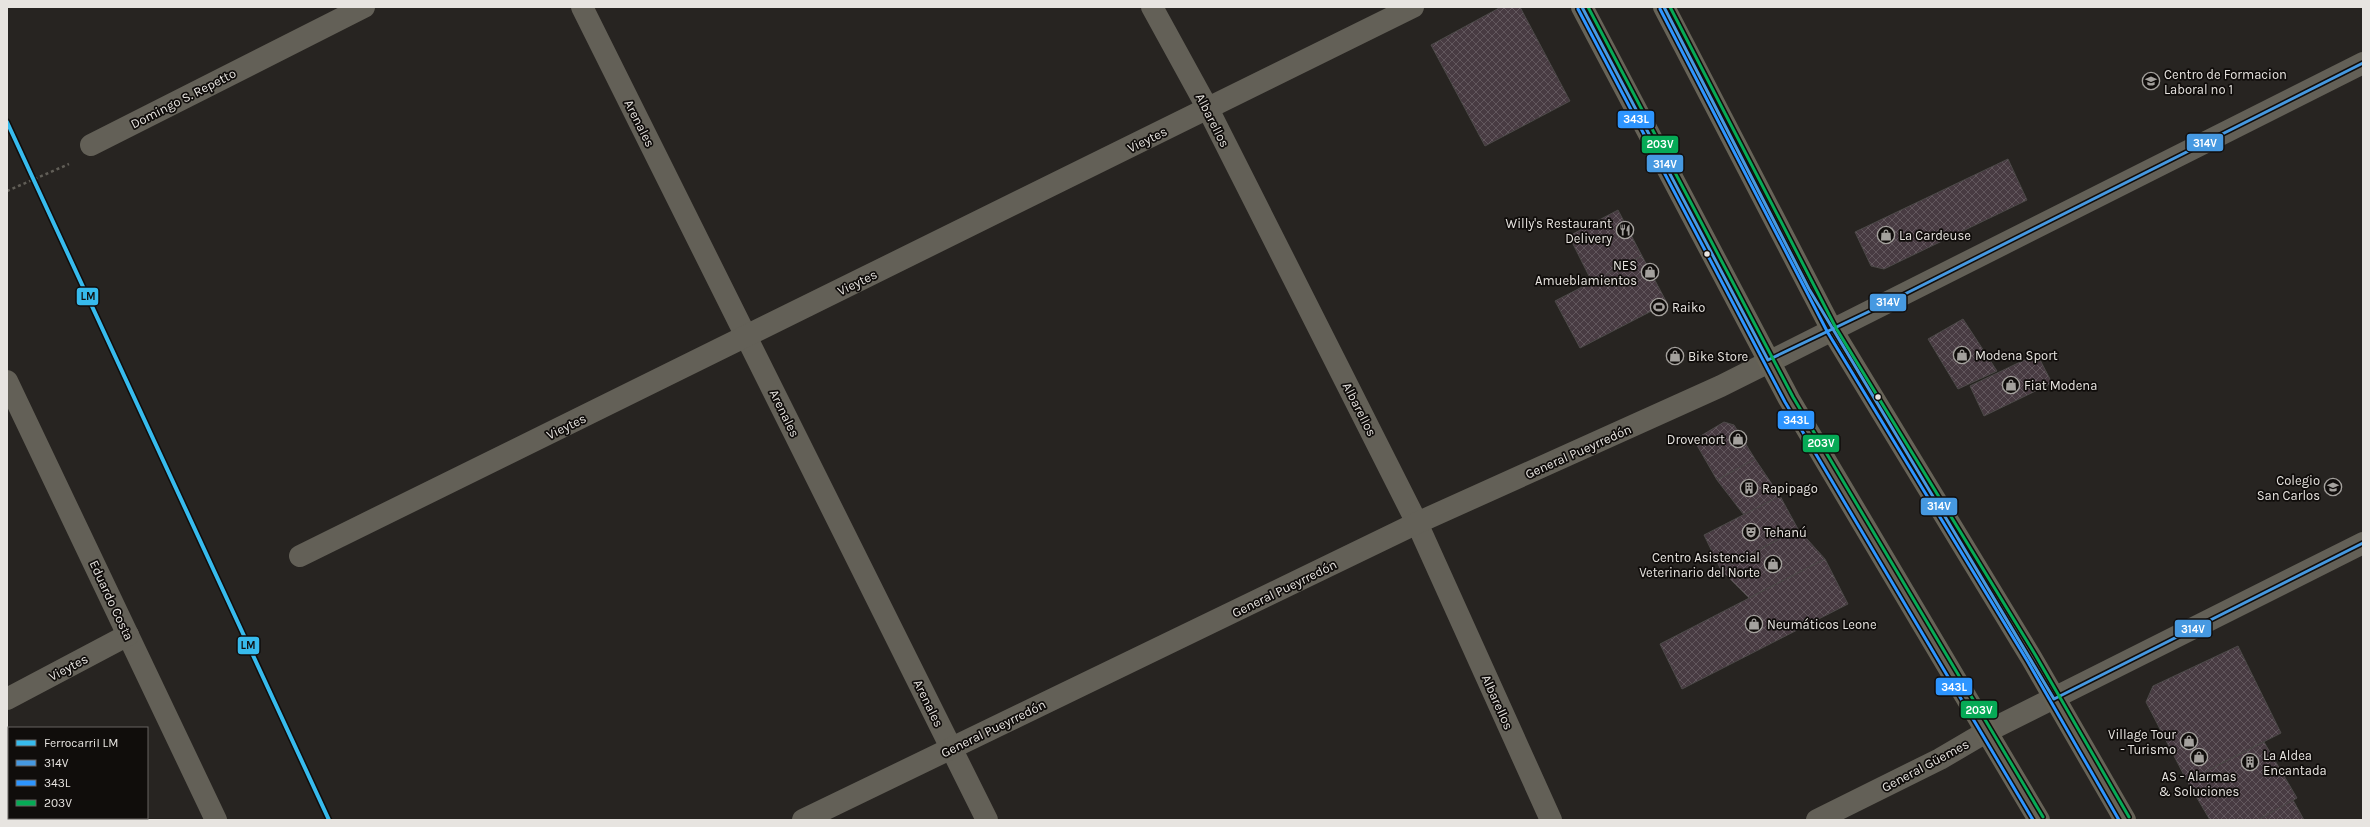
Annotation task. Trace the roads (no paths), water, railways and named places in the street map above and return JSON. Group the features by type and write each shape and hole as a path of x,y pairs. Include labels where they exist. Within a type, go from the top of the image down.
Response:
{"main road":[{"path":"1582,7 1789,399 2039,820"},
{"path":"1664,7 1832,330 2023,645 2125,820"}],"street":[{"name":"Domingo S. Repetto","path":"91,145 364,7"},
{"name":"Arenales","path":"582,7 987,820"},
{"name":"Albarellos","path":"1152,7 1208,109 1418,523 1551,820"},
{"name":"Vieytes","path":"300,556 747,337 1413,7"},
{"name":"General Pueyrredón","path":"803,820 1418,523 1721,386 1768,360 1832,330 2363,63"},
{"name":"Eduardo Costa","path":"7,381 216,820"},
{"name":"General Güemes","path":"1817,820 1940,759 1986,732 2363,543"},
{"name":"Vieytes","path":"7,699 128,635"}],"rail line":[{"name":"LM","path":"7,122 329,820"}],"place":[{"name":"Centro de Formacion Laboral nº 1","path":"2151,81"},
{"name":"Willy's Restaurant Delivery","path":"1625,230"},
{"name":"La Cardeuse","path":"1886,235"},
{"name":"NES Amueblamientos","path":"1650,272"},
{"name":"Raiko","path":"1659,307"},
{"name":"Modena Sport","path":"1962,355"},
{"name":"Bike Store","path":"1675,356"},
{"name":"Fiat Modena","path":"2011,385"},
{"name":"Drovenort","path":"1738,439"},
{"name":"Colegio San Carlos","path":"2333,487"},
{"name":"Rapipago","path":"1749,488"},
{"name":"Tehanú","path":"1751,532"},
{"name":"Centro Asistencial Veterinario del Norte","path":"1773,564"},
{"name":"Neumáticos Leone","path":"1754,624"},
{"name":"Village Tour - Turismo","path":"2189,741"},
{"name":"AS - Alarmas & Soluciones","path":"2199,757"},
{"name":"La Aldea Encantada","path":"2250,762"}]}
